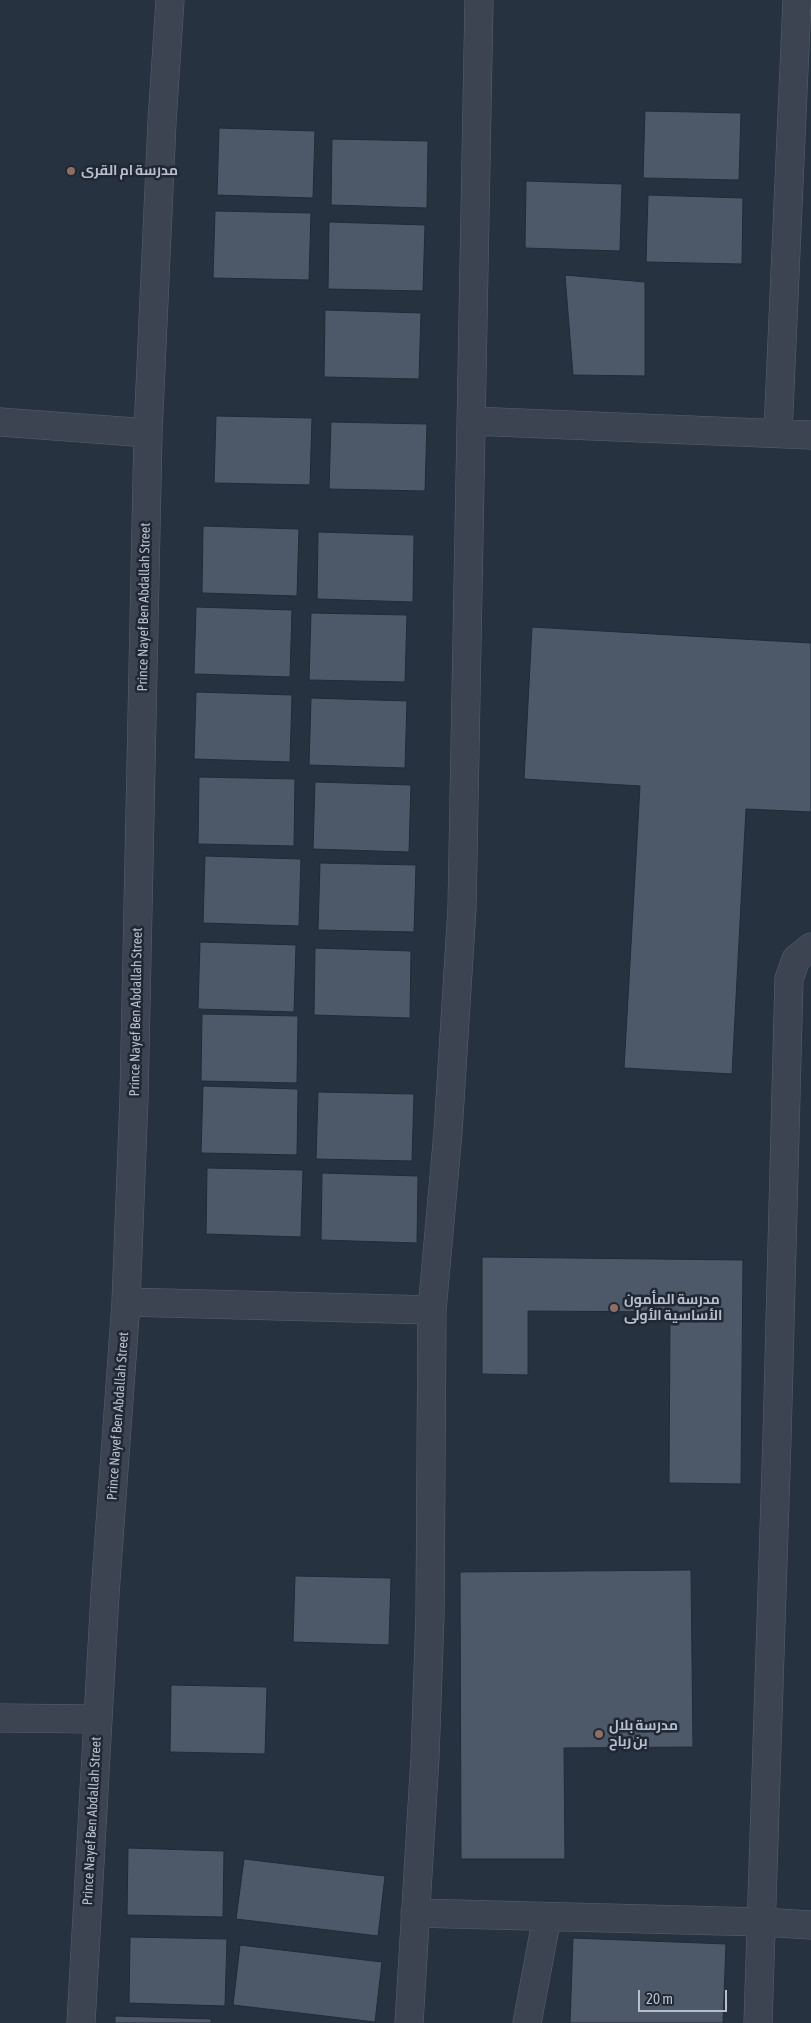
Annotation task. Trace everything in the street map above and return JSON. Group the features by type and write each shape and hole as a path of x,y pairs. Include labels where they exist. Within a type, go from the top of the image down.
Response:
{"street":[{"name":"Prince Nayef Ben Abdallah Street","path":"80,2023 106,1584 126,1302 134,1098 148,433 162,122 170,0"},
{"path":"409,2023 425,1756 429,1624 432,1310 448,1132 462,908 480,0"},
{"path":"778,433 797,0"},
{"path":"472,421 811,435"},
{"path":"0,422 148,433"},
{"path":"758,2023 777,1438 789,979 796,959 811,947"},
{"path":"126,1302 432,1310"},
{"path":"0,1718 98,1719"},
{"path":"415,1913 811,1925"},
{"path":"528,2023 547,1917"}],"building":[{"path":"645,111 741,113 739,180 643,178"},
{"path":"219,128 315,131 313,198 217,195"},
{"path":"332,139 428,141 427,208 331,205"},
{"path":"526,181 622,184 620,251 525,248"},
{"path":"648,195 743,198 742,264 646,262"},
{"path":"215,211 311,213 309,280 213,278"},
{"path":"329,222 425,225 423,291 328,289"},
{"path":"565,275 645,282 645,376 573,375"},
{"path":"325,310 421,313 419,379 324,377"},
{"path":"216,416 312,418 310,485 214,483"},
{"path":"331,422 427,424 425,491 329,489"},
{"path":"203,526 299,529 297,596 202,593"},
{"path":"318,532 414,535 413,602 317,599"},
{"path":"196,607 292,610 290,677 194,674"},
{"path":"311,613 407,615 405,682 309,680"},
{"path":"532,627 811,643 811,812 746,809 732,1074 624,1068 640,786 524,779"},
{"path":"196,692 292,695 290,762 194,759"},
{"path":"311,698 407,701 405,768 309,765"},
{"path":"199,777 295,779 294,846 198,844"},
{"path":"315,782 411,785 409,852 313,849"},
{"path":"205,856 301,859 299,926 203,923"},
{"path":"320,863 416,865 414,932 318,930"},
{"path":"200,942 296,945 294,1012 198,1009"},
{"path":"315,948 411,951 410,1018 314,1015"},
{"path":"202,1014 298,1016 297,1083 201,1081"},
{"path":"203,1086 298,1089 297,1155 201,1153"},
{"path":"318,1092 414,1094 412,1161 316,1159"},
{"path":"207,1168 303,1170 301,1237 206,1234"},
{"path":"322,1173 418,1176 417,1243 321,1240"},
{"path":"482,1257 743,1260 741,1484 669,1483 670,1312 528,1311 528,1375 482,1374"},
{"path":"691,1570 693,1747 564,1748 565,1859 461,1859 460,1572"},
{"path":"295,1576 391,1578 389,1645 293,1642"},
{"path":"171,1685 267,1687 265,1754 170,1752"},
{"path":"128,1848 224,1851 223,1917 127,1915"},
{"path":"244,1859 385,1876 378,1936 236,1919"},
{"path":"130,1937 227,1939 225,2006 129,2003"},
{"path":"573,1938 726,1944 723,2023 570,2023"},
{"path":"240,1945 382,1962 375,2022 233,2005"},
{"path":"115,2016 211,2019 211,2023 115,2023"}],"place":[{"name":"مدرسة ام القرى","path":"71,171"},
{"name":"مدرسة المأمون الأساسية الأولى","path":"614,1308"},
{"name":"مدرسة بلال بن رباح","path":"599,1734"}]}
